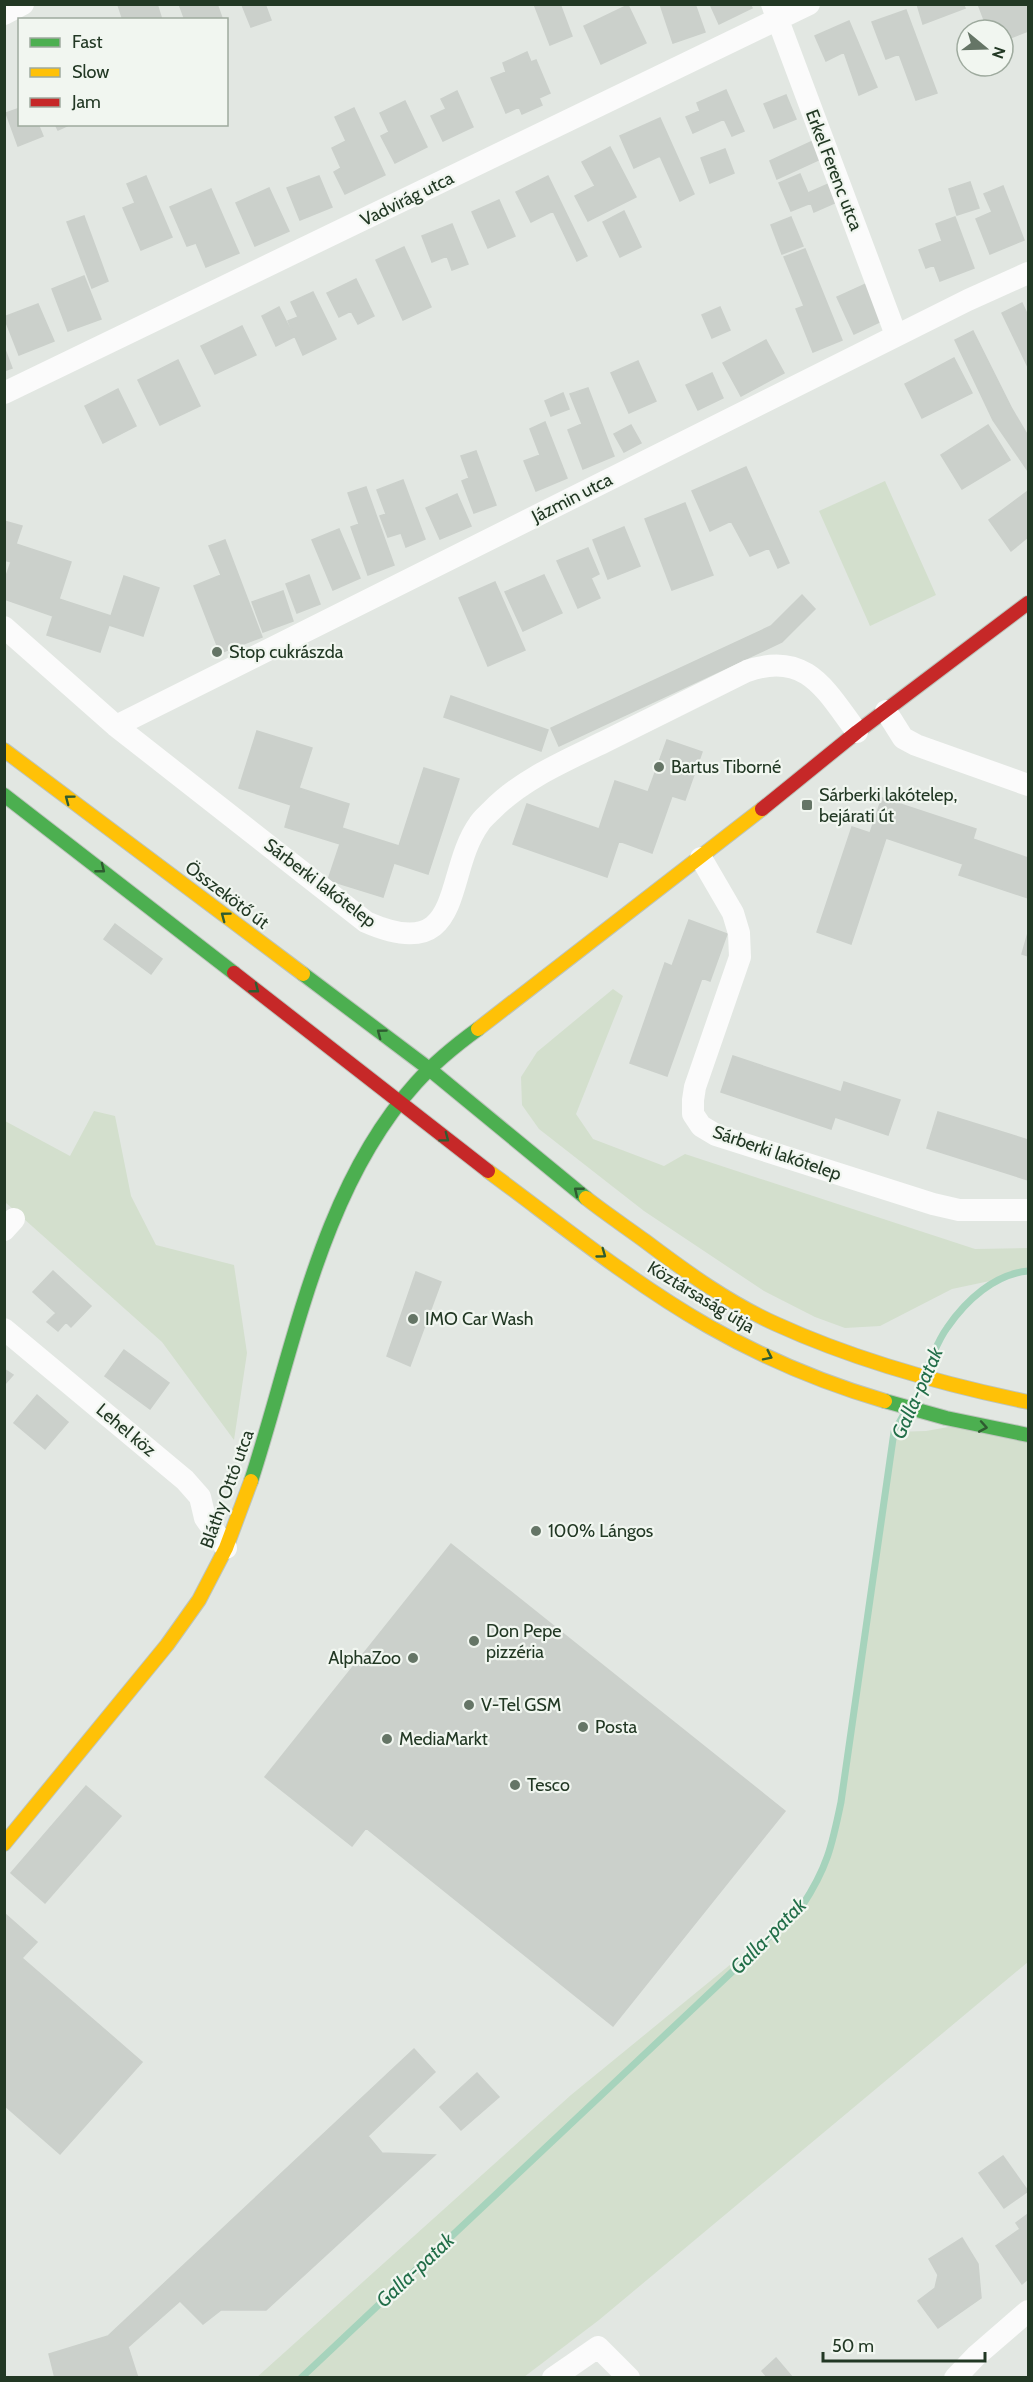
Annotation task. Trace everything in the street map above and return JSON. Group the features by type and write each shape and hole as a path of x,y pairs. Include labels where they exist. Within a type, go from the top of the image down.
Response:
{"street":[{"path":"4,14 23,4"},
{"name":"Vadvirág utca","path":"4,393 775,12 809,4"},
{"name":"Erkel Ferenc utca","path":"775,12 897,335"},
{"name":"Jázmin utca","path":"116,726 897,335 1029,273"},
{"name":"Bláthy Ottó utca","path":"4,1844 167,1646 199,1600 226,1548 263,1447 299,1318 324,1242 351,1179 400,1101 428,1068 701,858 857,732 1029,603"},
{"name":"Sárberki lakótelep","path":"4,627 116,726 366,922 388,931 405,934 424,931 439,920 450,903 465,853 478,825 502,799 543,772 747,671 765,665 786,665 803,671 821,684 857,732"},
{"path":"886,711 903,738 916,745 1029,785"},
{"name":"Összekötő út","path":"4,750 428,1068"},
{"path":"4,795 400,1101"},
{"name":"Sárberki lakótelep","path":"701,858 733,914 739,933 740,957 695,1088 693,1114 701,1126 716,1135 933,1204 959,1210 1029,1210"},
{"name":"Köztársaság útja","path":"428,1068 590,1201 680,1267 725,1296 774,1323 840,1351 948,1385 1029,1402"},
{"name":"Köztársaság útja","path":"400,1101 437,1132 616,1264 712,1329 792,1368 870,1396 938,1418 1029,1435"},
{"name":"Lehel köz","path":"4,1329 185,1480 200,1497 205,1518 226,1548"},
{"path":"955,2378 975,2356 1029,2311"},
{"path":"553,2378 598,2347 629,2378"}],"green space":[{"path":"885,481 936,595 870,626 819,511"},
{"path":"613,989 623,996 576,1114 593,1139 664,1166 685,1154 975,1249 1028,1248 1028,1273 952,1289 880,1326 845,1328 815,1317 764,1291 644,1211 539,1129 522,1105 521,1077 537,1052"},
{"path":"94,1111 115,1116 131,1196 156,1245 234,1265 247,1353 234,1440 162,1342 5,1202 5,1121 70,1156"},
{"path":"965,1424 1028,1435 1028,1962 599,2320 524,2377 256,2378 571,2095 802,1906 830,1853 841,1802 894,1432 926,1431"}],"building":[{"path":"157,4 161,18 122,18 118,5"},
{"path":"179,4 217,4 222,18 184,18"},
{"path":"265,4 271,20 251,27 242,5"},
{"path":"534,4 560,4 572,36 550,45"},
{"path":"660,4 695,4 705,32 673,43"},
{"path":"710,4 750,4 752,8 719,24"},
{"path":"917,4 963,4 965,8 923,24"},
{"path":"978,4 1028,4 1028,31 1015,36 1015,18 983,18"},
{"path":"628,5 646,43 601,64 584,26"},
{"path":"906,10 937,93 916,100 899,54 886,59 872,22"},
{"path":"849,21 877,87 859,95 844,52 826,61 815,36"},
{"path":"527,52 531,62 536,60 550,93 539,98 542,105 522,114 519,107 506,113 491,78 506,72 503,63"},
{"path":"726,90 744,131 732,136 724,119 693,133 686,117 700,111 697,103"},
{"path":"457,91 473,127 443,141 431,116 446,109 441,99"},
{"path":"786,95 796,119 774,128 764,104"},
{"path":"405,101 427,147 395,163 381,136 389,132 380,113"},
{"path":"354,108 385,175 345,194 334,172 341,168 332,148 346,141 335,117"},
{"path":"18,109 18,126 39,126 43,136 18,146 6,113"},
{"path":"660,118 694,194 680,201 660,156 634,168 620,136"},
{"path":"815,140 823,158 777,179 770,161"},
{"path":"610,147 636,197 588,221 575,196 595,186 582,162"},
{"path":"725,149 734,173 710,183 701,158"},
{"path":"800,174 808,193 833,182 841,200 814,212 811,203 791,211 779,183"},
{"path":"146,176 172,237 141,250 123,208 135,203 127,184"},
{"path":"319,176 332,207 300,220 287,188"},
{"path":"548,176 587,256 577,261 553,211 531,222 516,192"},
{"path":"970,182 979,208 957,215 949,189"},
{"path":"1003,186 1024,240 990,254 976,219 992,212 984,194"},
{"path":"269,188 289,231 255,246 236,203"},
{"path":"211,189 239,253 206,267 196,243 187,246 170,207"},
{"path":"499,200 515,236 488,248 472,212"},
{"path":"624,211 641,247 620,257 603,222"},
{"path":"84,216 108,281 92,288 67,222"},
{"path":"791,217 803,246 782,254 771,225"},
{"path":"955,217 974,268 940,281 934,265 926,268 919,250 942,241 936,224"},
{"path":"452,224 468,264 452,270 447,256 432,262 422,236"},
{"path":"404,247 431,307 403,320 376,260"},
{"path":"805,249 842,340 813,352 796,309 804,306 784,257"},
{"path":"84,276 101,319 68,331 52,289"},
{"path":"356,279 374,316 358,324 351,311 339,317 327,293"},
{"path":"868,283 884,320 854,334 837,297"},
{"path":"313,292 336,339 303,355 288,321 298,317 291,302"},
{"path":"1022,303 1028,316 1028,367 1002,313"},
{"path":"38,304 54,341 19,355 4,317"},
{"path":"279,307 294,337 276,346 262,316"},
{"path":"720,307 730,330 712,338 702,315"},
{"path":"242,326 256,355 215,374 201,346"},
{"path":"973,331 1028,436 1028,471 993,420 955,340"},
{"path":"766,340 784,373 741,396 723,363"},
{"path":"4,347 12,368 4,371"},
{"path":"954,358 972,393 922,418 905,384"},
{"path":"178,360 200,406 160,425 138,380"},
{"path":"638,361 656,401 629,413 611,373"},
{"path":"712,373 723,398 698,410 686,385"},
{"path":"588,388 614,456 583,469 568,430 582,424 570,394"},
{"path":"118,389 136,426 103,443 85,406"},
{"path":"563,393 569,409 551,416 545,401"},
{"path":"545,422 567,478 536,491 524,461 540,455 530,429"},
{"path":"631,425 641,443 624,452 614,434"},
{"path":"988,425 1010,460 962,489 941,455"},
{"path":"476,451 496,505 474,513 462,481 469,478 461,456"},
{"path":"746,467 789,563 778,568 769,548 750,556 731,521 710,531 692,491"},
{"path":"403,480 425,539 406,547 401,533 388,537 380,516 386,514 377,490"},
{"path":"366,487 394,565 368,575 351,527 359,524 348,493"},
{"path":"1028,491 1028,537 1011,551 989,520"},
{"path":"457,494 471,526 440,539 426,508"},
{"path":"685,503 713,575 672,590 645,519"},
{"path":"4,521 22,526 16,544 71,562 59,599 111,616 124,576 159,588 143,636 109,625 100,652 47,635 53,616 4,599 4,582 11,562 4,560"},
{"path":"624,527 640,566 608,579 593,540"},
{"path":"339,529 360,578 333,590 312,540"},
{"path":"225,540 262,637 220,653 194,586 221,575 209,546"},
{"path":"588,548 599,574 591,578 600,598 578,608 557,561"},
{"path":"309,575 320,604 297,613 286,584"},
{"path":"544,575 562,613 523,631 505,592"},
{"path":"495,582 525,650 488,666 459,598"},
{"path":"283,591 293,621 263,632 252,602"},
{"path":"802,595 815,609 782,642 559,746 551,728 771,626"},
{"path":"451,696 548,730 541,751 444,717"},
{"path":"257,731 312,748 299,788 349,804 342,828 399,846 424,768 459,779 428,874 394,863 383,897 328,880 340,844 285,827 291,805 239,788"},
{"path":"667,740 702,752 685,800 672,796 652,853 619,841 607,877 513,844 527,804 599,829 615,781 648,792"},
{"path":"882,798 976,829 973,839 1028,858 1028,898 959,875 963,864 886,838 851,944 817,932 852,827 870,833"},
{"path":"689,920 727,934 710,981 702,978 667,1076 630,1063 665,963 672,966"},
{"path":"115,924 162,959 151,974 104,939"},
{"path":"1028,933 1028,956 1022,954"},
{"path":"733,1056 841,1092 844,1082 900,1100 888,1135 835,1117 831,1129 721,1092"},
{"path":"938,1112 1028,1140 1028,1180 927,1148"},
{"path":"53,1271 91,1306 71,1327 66,1322 58,1331 47,1322 56,1313 33,1292"},
{"name":"IMO Car Wash","path":"416,1272 441,1282 410,1366 387,1356"},
{"path":"124,1350 169,1383 150,1409 105,1376"},
{"path":"4,1369 13,1375 4,1385"},
{"path":"37,1395 68,1422 45,1449 14,1423"},
{"name":"Tesco","path":"451,1544 785,1811 613,2026 366,1828 352,1846 265,1777"},
{"path":"86,1786 121,1816 45,1903 11,1873"},
{"path":"4,1913 37,1942 22,1958 142,2062 60,2154 4,2105"},
{"path":"414,2049 435,2072 368,2136 382,2153 435,2155 266,2310 221,2310 203,2324 180,2301 128,2347 138,2378 55,2378 49,2354 108,2336"},
{"path":"477,2073 499,2097 461,2130 440,2107"},
{"path":"1003,2156 1028,2191 1004,2208 979,2173"},
{"path":"1028,2214 1028,2279 1022,2284 996,2246 1020,2229 1016,2223"},
{"path":"962,2238 978,2264 981,2298 938,2328 918,2301 935,2288 938,2275 929,2259"},
{"path":"776,2358 793,2378 768,2378 762,2371"}],"waterway":[{"name":"Galla-patak","path":"926,1369 944,1333 972,1298 1004,1277 1028,1271"},
{"name":"Galla-patak","path":"301,2378 802,1906 828,1856 835,1831 894,1432 904,1414"}],"traffic: fast":[{"path":"4,795 234,973"},
{"path":"303,974 428,1068 586,1198"},
{"path":"251,1481 314,1272 333,1221 356,1171 383,1125 416,1083 445,1054 478,1029"},
{"path":"885,1401 946,1418 1028,1435"}],"traffic: slow":[{"path":"4,750 303,974"},
{"path":"478,1029 762,809"},
{"path":"488,1171 624,1272 708,1326 794,1369 885,1401"},
{"path":"586,1198 708,1286 741,1307 776,1324 837,1349 900,1370 1028,1402"},
{"path":"4,1844 167,1645 199,1600 226,1548 251,1481"}],"traffic: jam":[{"path":"762,809 857,732 1028,603"},
{"path":"234,973 488,1171"}],"place":[{"name":"Stop cukrászda","path":"217,652"},
{"name":"Bartus Tiborné","path":"659,767"},
{"name":"Sárberki lakótelep, bejárati út","path":"807,805"},
{"name":"IMO Car Wash","path":"413,1319"},
{"name":"100% Lángos","path":"536,1531"},
{"name":"Don Pepe pizzéria","path":"474,1641"},
{"name":"AlphaZoo","path":"413,1658"},
{"name":"V-Tel GSM","path":"469,1705"},
{"name":"Posta","path":"583,1727"},
{"name":"MediaMarkt","path":"387,1739"},
{"name":"Tesco","path":"515,1785"}]}
